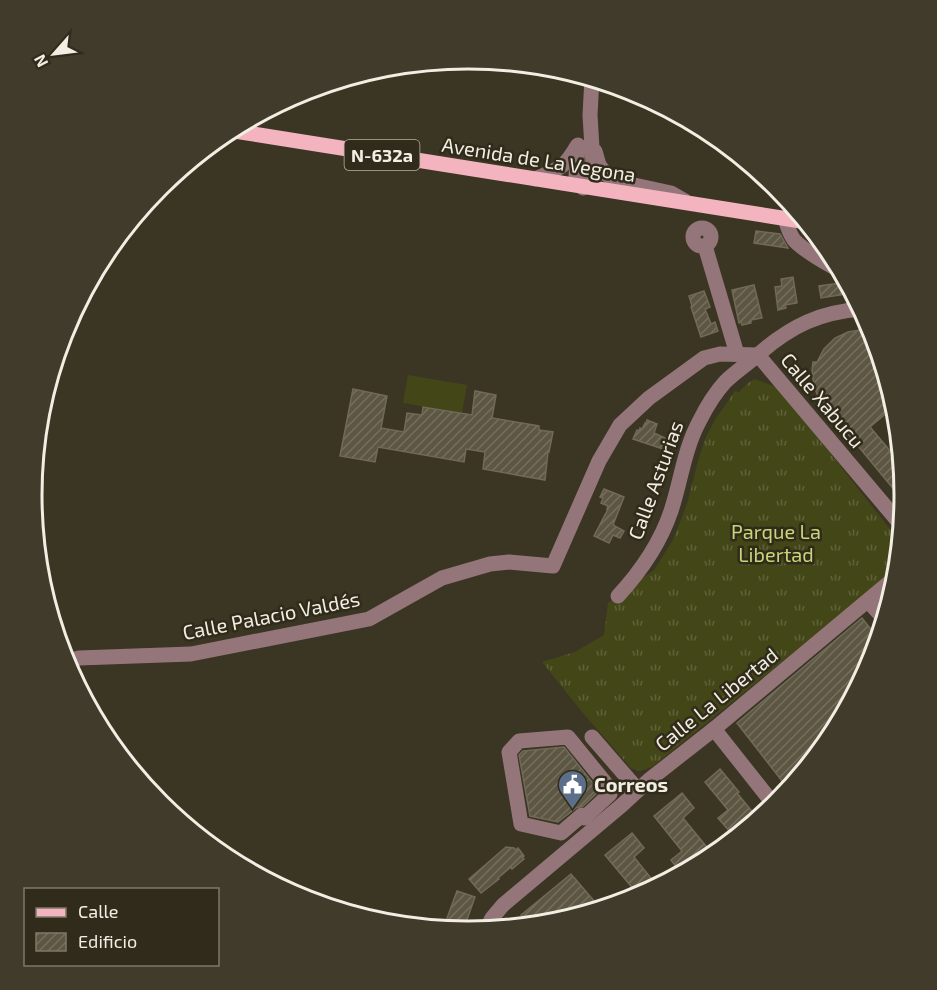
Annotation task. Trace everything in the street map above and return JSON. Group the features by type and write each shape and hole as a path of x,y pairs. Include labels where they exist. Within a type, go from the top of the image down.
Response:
{"main road":[{"name":"Avenida de La Vegona","path":"244,133 794,220"}],"street":[{"path":"583,188 576,177 590,115 592,87"},
{"path":"535,179 559,169 585,143"},
{"path":"585,143 606,174 616,181 671,193 688,203"},
{"path":"785,218 787,229 795,242 828,266"},
{"path":"705,246 737,354"},
{"name":"Calle Asturias","path":"618,596 659,542 671,511 684,459 699,421 724,383 775,340 797,326 820,316 853,310"},
{"name":"Calle Palacio Valdés","path":"75,659 191,654 369,619 442,578 490,564 509,562 553,566 599,461 620,426 649,398 704,358 720,354 758,355"},
{"name":"Calle Xabucu","path":"758,355 894,517"},
{"name":"Calle La Libertad","path":"490,921 503,905 586,821 638,790 885,587"},
{"path":"868,601 878,612"},
{"path":"714,729 768,799"},
{"path":"568,737 607,785 610,794 586,821 561,833 521,824 509,752 519,741 568,737"},
{"path":"592,737 638,790"},
{"path":"586,821 585,810 593,803 594,796"}],"green space":[{"path":"408,375 467,385 462,413 403,403"},
{"name":"Parque La Libertad","path":"755,379 779,388 893,533 887,577 652,767 640,771 631,768 542,662 575,652 604,635 608,603 654,570 673,540 687,504 705,439 735,391 739,392"}],"building":[{"path":"756,231 780,234 788,248 754,243"},
{"path":"793,277 797,303 785,305 786,308 778,310 775,287 782,286 781,279"},
{"path":"839,283 845,294 821,298 819,286"},
{"path":"754,285 762,318 742,325 741,322 739,323 732,290"},
{"path":"704,291 710,307 705,309 711,324 715,322 718,331 701,337 689,296"},
{"path":"862,330 880,385 887,413 870,427 893,454 895,491 821,401 814,386 813,362 817,362 824,349 835,338 848,332"},
{"path":"353,389 387,396 381,428 404,432 407,413 422,415 423,407 472,415 475,391 496,395 492,418 539,426 539,430 553,432 545,480 483,469 485,452 466,449 464,462 378,447 375,462 340,456"},
{"path":"647,420 657,424 654,433 669,441 666,450 633,439 637,430 642,429"},
{"path":"604,489 624,497 613,525 624,531 620,538 613,535 609,543 594,536 608,509 608,506 601,503 603,498 600,497"},
{"path":"862,618 872,631 863,658 838,708 807,755 783,782 737,723"},
{"path":"564,747 599,791 583,806 576,808 558,822 530,816 519,755 523,751"},
{"path":"720,769 753,813 730,832 718,818 728,810 705,782"},
{"path":"682,793 694,808 683,818 708,848 677,867 671,860 682,851 654,816"},
{"path":"632,833 644,848 634,857 652,880 633,889 605,855"},
{"path":"506,847 516,850 518,848 524,859 481,893 469,879"},
{"path":"571,874 595,902 524,918 521,915"},
{"path":"457,891 475,897 467,921 446,921"}],"place":[{"name":"Correos","path":"573,810"}]}
